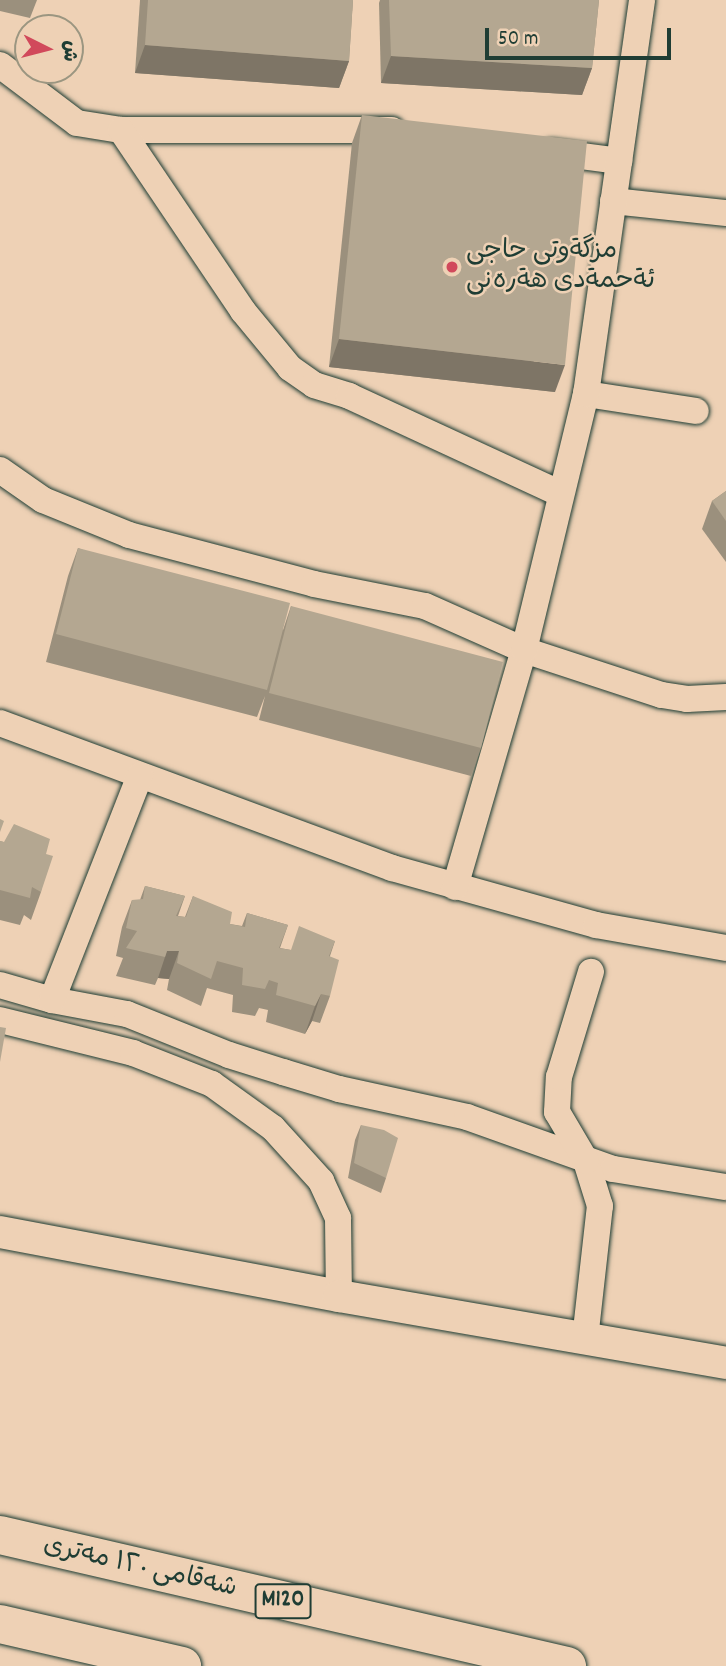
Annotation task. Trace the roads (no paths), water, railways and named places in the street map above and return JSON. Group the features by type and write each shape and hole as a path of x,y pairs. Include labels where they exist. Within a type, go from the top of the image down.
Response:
{"highway":[{"name":"شەقامی ١٢٠ مەتری","path":"0,1535 567,1666"},
{"path":"0,1624 182,1666"}],"street":[{"path":"455,887 524,650 559,493 586,394 642,0"},
{"path":"0,65 77,123 121,130 374,128 415,133"},
{"path":"121,130 243,311 290,368 314,385 349,396 559,493"},
{"path":"524,148 619,161"},
{"path":"613,201 726,213"},
{"path":"586,394 696,411"},
{"path":"0,470 43,500 129,535 314,584 425,606 524,650 662,695 687,699 726,697"},
{"path":"0,723 392,868 596,925 726,948"},
{"path":"52,1000 139,776"},
{"path":"585,1339 600,1206 586,1161 557,1112 559,1077 591,972"},
{"path":"0,985 52,1000 127,1014 229,1055 339,1089 498,1126 586,1161 653,1176 726,1187"},
{"path":"0,1020 133,1053 212,1084 273,1128 321,1181 338,1218 339,1296"},
{"path":"0,1232 339,1296 726,1363"}],"place":[{"name":"مزگةوتی حاجی ئةحمةدی هةرەنی","path":"452,267"}]}
